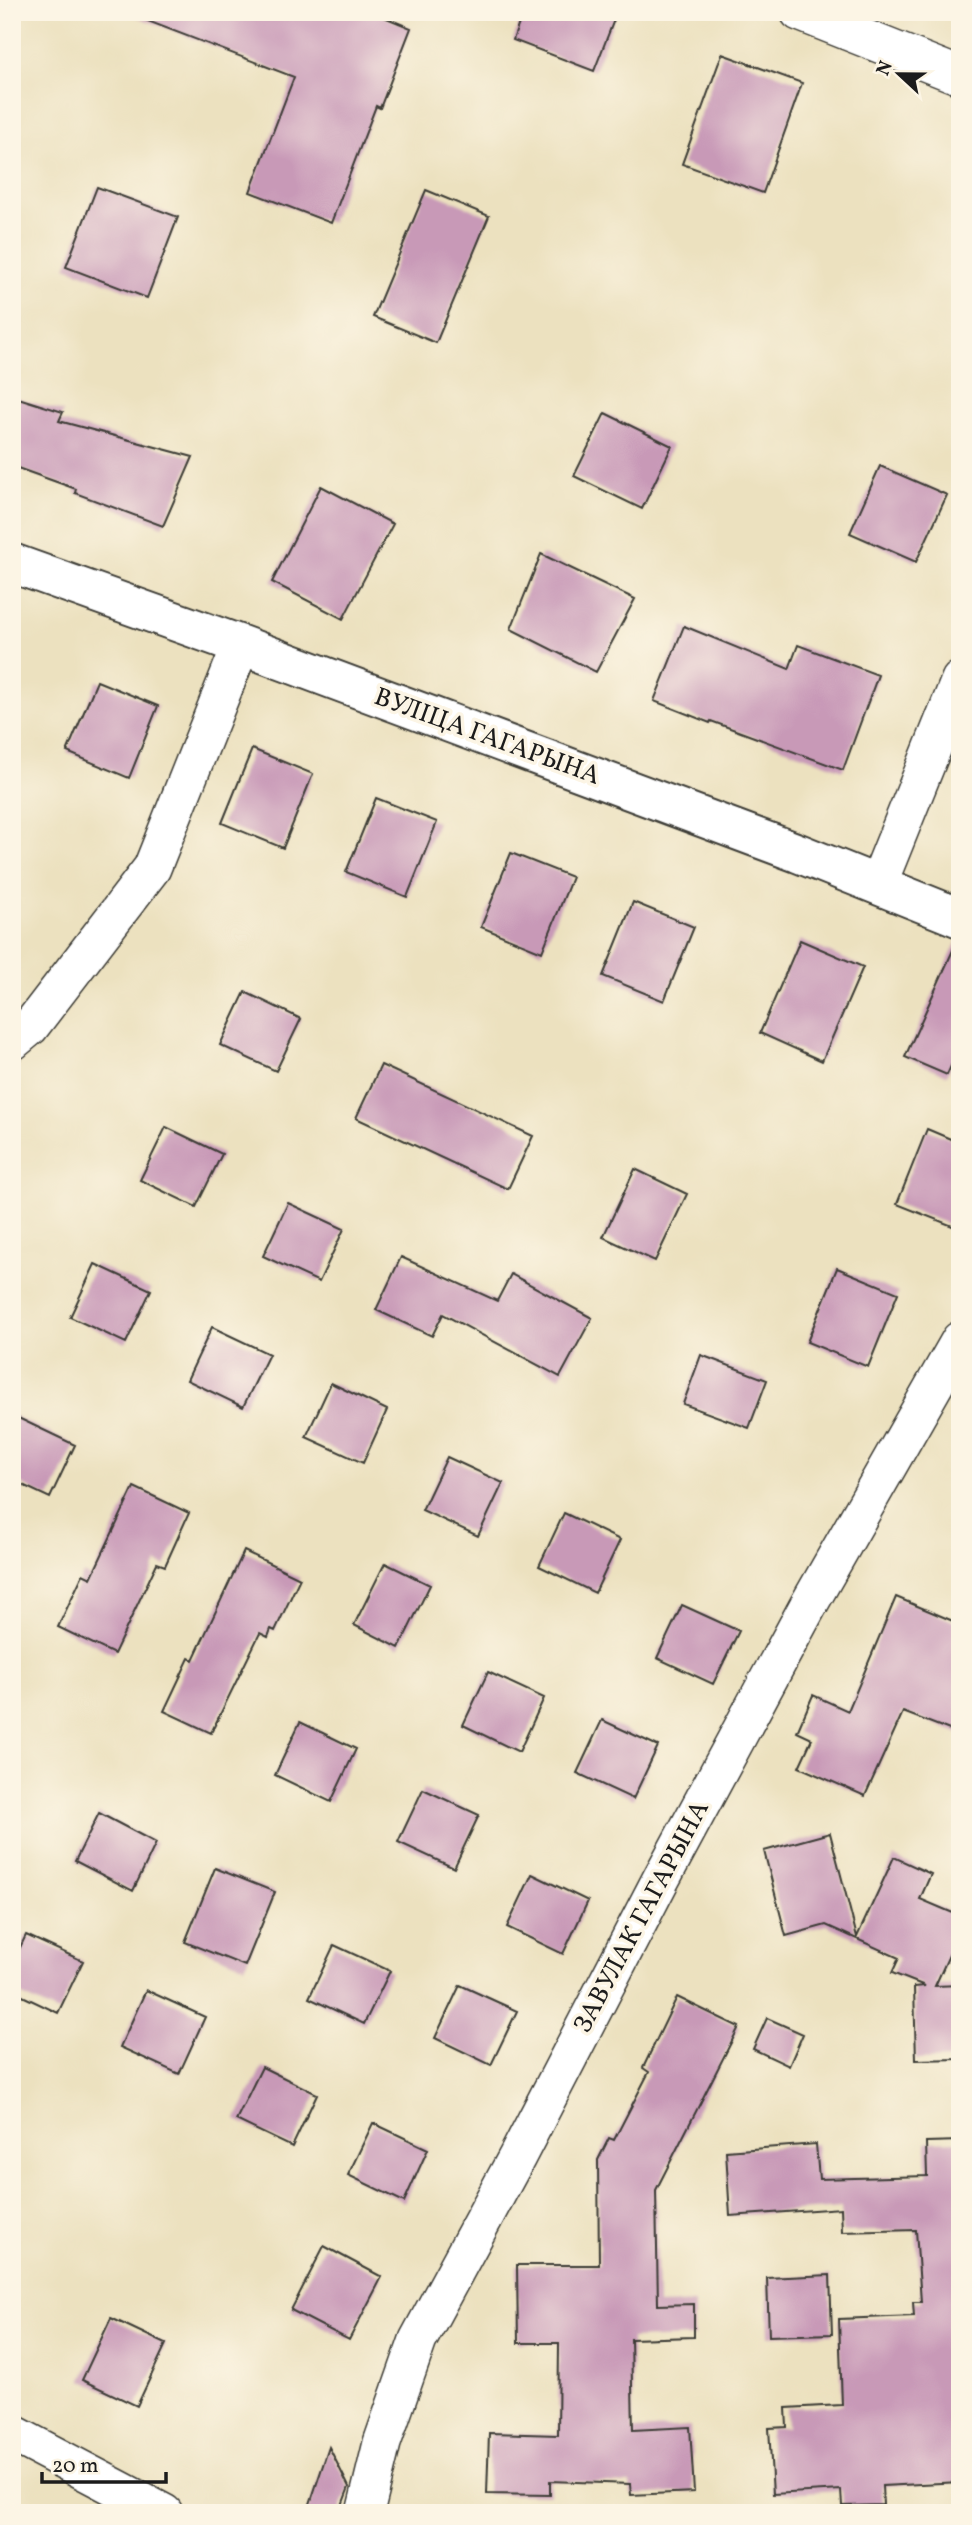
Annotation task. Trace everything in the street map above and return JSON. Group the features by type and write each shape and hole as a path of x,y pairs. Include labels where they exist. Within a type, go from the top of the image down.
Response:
{"street":[{"path":"799,12 960,76"},
{"name":"ВУЛІЦА ГАГАРЫНА","path":"12,563 242,645 878,884 960,918"},
{"path":"12,1042 30,1027 152,868 242,645"},
{"path":"878,884 960,680"},
{"name":"ЗАВУЛАК ГАГАРЫНА","path":"365,2513 382,2443 418,2340 808,1606 960,1339"},
{"path":"12,2432 164,2513"}],"building":[{"path":"133,12 372,12 411,28 380,108 376,106 331,223 250,192 294,77 132,15"},
{"path":"523,12 617,12 594,71 513,40"},
{"path":"722,54 802,83 763,193 682,164"},
{"path":"97,187 178,217 147,298 66,267"},
{"path":"426,190 489,216 436,343 373,317"},
{"path":"12,396 63,412 59,421 193,457 163,526 75,493 76,489 12,466"},
{"path":"605,413 672,446 642,509 574,476"},
{"path":"880,466 947,495 916,562 850,533"},
{"path":"321,486 393,524 343,619 272,582"},
{"path":"541,554 635,599 596,672 511,629"},
{"path":"684,626 789,669 798,645 878,675 843,770 654,701"},
{"path":"97,681 158,706 129,778 67,752"},
{"path":"252,749 313,774 283,848 222,823"},
{"path":"376,798 437,822 407,897 346,872"},
{"path":"511,853 572,877 542,952 481,927"},
{"path":"633,902 694,927 664,1001 603,976"},
{"path":"958,939 960,1046 947,1075 905,1057"},
{"path":"800,940 863,967 822,1061 760,1033"},
{"path":"245,992 301,1019 276,1071 220,1045"},
{"path":"381,1065 533,1136 508,1189 356,1118"},
{"path":"166,1127 222,1154 196,1207 140,1180"},
{"path":"927,1129 960,1143 960,1229 897,1204"},
{"path":"635,1169 687,1194 655,1261 603,1237"},
{"path":"288,1203 344,1229 319,1282 263,1256"},
{"path":"401,1257 497,1301 511,1274 592,1318 560,1377 443,1314 432,1336 376,1310"},
{"path":"95,1264 151,1290 126,1343 70,1317"},
{"path":"837,1268 898,1293 868,1367 807,1342"},
{"path":"212,1327 269,1354 243,1407 187,1380"},
{"path":"701,1355 767,1380 749,1428 683,1404"},
{"path":"331,1383 387,1410 363,1463 306,1437"},
{"path":"12,1415 75,1445 50,1498 12,1480"},
{"path":"447,1457 503,1483 478,1536 422,1510"},
{"path":"134,1487 189,1513 165,1566 157,1563 114,1654 58,1627 83,1574 91,1578"},
{"path":"564,1513 620,1540 595,1593 539,1566"},
{"path":"244,1551 300,1578 275,1631 271,1629 268,1637 260,1633 211,1733 164,1711 189,1658 193,1660"},
{"path":"385,1563 430,1585 399,1648 354,1625"},
{"path":"896,1597 960,1624 960,1734 903,1712 865,1796 799,1767 812,1739 797,1732 813,1695 848,1711"},
{"path":"682,1605 739,1631 713,1684 657,1658"},
{"path":"488,1672 544,1698 519,1752 463,1725"},
{"path":"602,1720 658,1746 633,1799 577,1773"},
{"path":"300,1722 356,1749 331,1802 275,1775"},
{"path":"423,1789 479,1815 454,1868 398,1842"},
{"path":"99,1813 156,1843 133,1891 75,1861"},
{"path":"830,1833 857,1937 894,1857 931,1874 920,1899 960,1916 960,1931 935,1986 960,1985 960,2059 916,2060 914,1987 925,1986 892,1973 899,1958 826,1925 786,1936 764,1851"},
{"path":"215,1868 275,1892 245,1966 185,1942"},
{"path":"532,1874 588,1901 563,1954 507,1927"},
{"path":"26,1935 83,1961 58,2013 12,1991 12,1964"},
{"path":"334,1945 390,1971 364,2024 309,1998"},
{"path":"460,1985 517,2011 491,2065 435,2038"},
{"path":"146,1990 205,2017 179,2074 120,2047"},
{"path":"677,1997 739,2027 656,2190 658,2305 694,2304 694,2337 631,2339 633,2430 690,2427 694,2492 631,2495 630,2484 550,2481 550,2495 487,2494 489,2433 558,2435 559,2343 518,2343 517,2265 599,2265 598,2160 609,2138 614,2140 649,2072 643,2068"},
{"path":"767,2018 803,2034 789,2066 753,2049"},
{"path":"262,2067 317,2094 292,2147 236,2120"},
{"path":"373,2123 428,2149 404,2202 348,2175"},
{"path":"960,2141 960,2482 882,2486 883,2505 842,2506 841,2490 773,2494 769,2428 787,2427 786,2408 842,2405 839,2319 914,2316 913,2302 921,2302 916,2230 842,2232 841,2208 730,2216 726,2151 816,2144 819,2179 927,2176 926,2142"},
{"path":"324,2246 382,2277 349,2340 291,2310"},
{"path":"830,2275 832,2334 769,2336 767,2278"},
{"path":"111,2318 166,2344 137,2406 82,2380"},
{"path":"329,2447 349,2487 339,2513 307,2513"}]}
